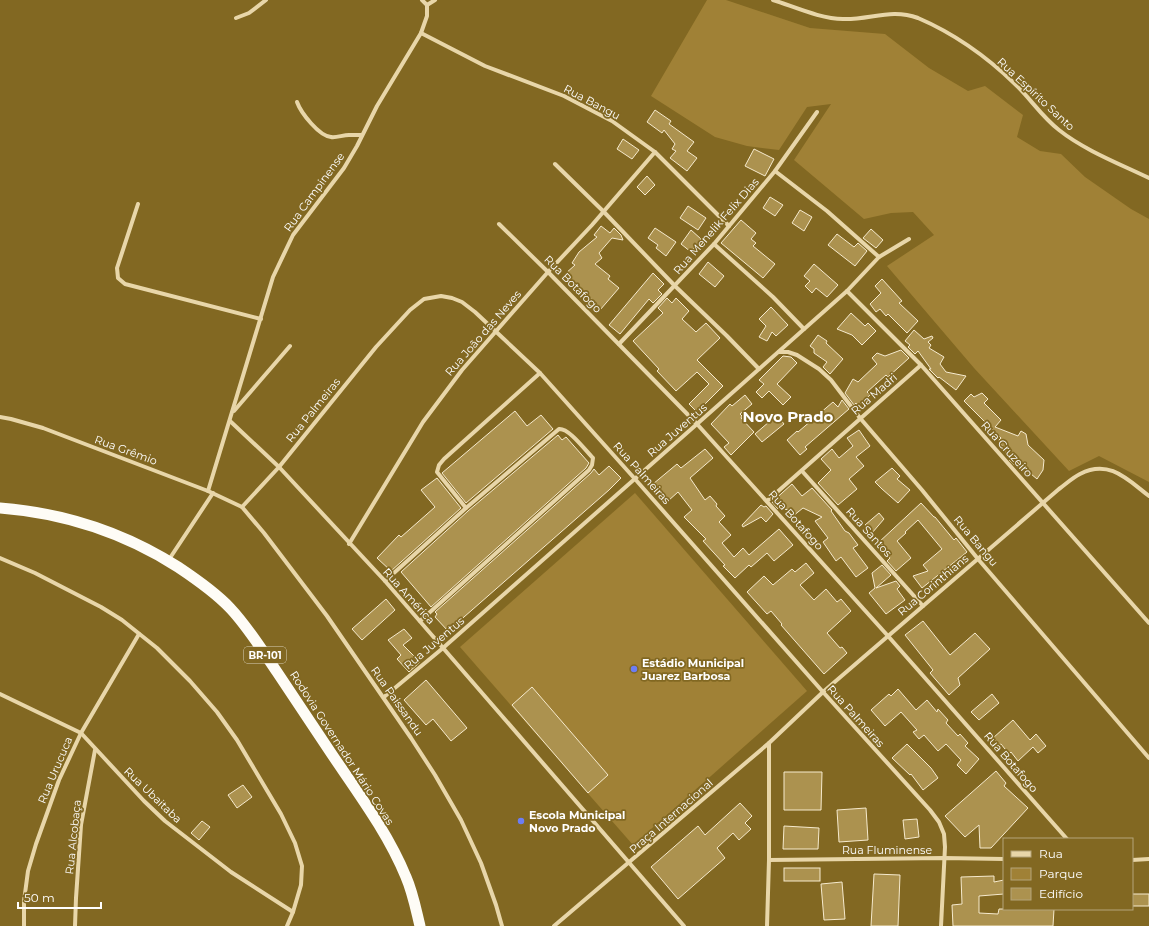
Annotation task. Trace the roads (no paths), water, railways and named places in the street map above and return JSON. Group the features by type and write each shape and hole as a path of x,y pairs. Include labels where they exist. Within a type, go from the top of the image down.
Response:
{"highway":[{"name":"Rodovia Governador Mário Covas","path":"0,508 23,510 66,518 126,538 168,561 211,591 230,608 248,630 271,663 371,811 395,852 407,878 416,906 420,926"}],"street":[{"path":"236,18 249,13 266,0"},
{"path":"422,0 427,6 435,0"},
{"name":"Rua Espírito Santo","path":"773,0 841,19 856,19 901,13 945,31 984,57 1015,83 1057,128 1071,139 1149,178"},
{"name":"Rua Campinense","path":"208,491 273,277 293,235 344,168 377,106 421,33 427,16 427,6"},
{"name":"Rua Bangu","path":"421,33 485,66 550,90 612,121 655,152 729,226"},
{"path":"297,102 304,115 313,125 328,137 332,138 349,135 362,135"},
{"name":"Rua Menelik Felix Dias","path":"619,344 714,244 775,172 817,112"},
{"name":"Rua João das Neves","path":"349,544 423,422 462,370 548,272 604,212 655,152"},
{"path":"555,164 759,369"},
{"path":"775,172 827,211 879,257"},
{"path":"138,204 117,268 118,278 125,284 261,319"},
{"name":"Rua Botafogo","path":"499,224 697,424 888,636 1066,838"},
{"name":"Rua Juventus","path":"384,697 443,648 779,352 846,291 879,257 909,239"},
{"path":"714,244 773,297 804,329"},
{"name":"Rua Cruzeiro","path":"846,291 921,365 1149,623"},
{"name":"Rua Palmeiras","path":"242,507 279,468 376,347 410,310 424,299 441,296 462,302 496,331 540,373 823,692 930,810 939,822 944,834 945,847 941,926"},
{"path":"232,413 290,346"},
{"name":"Rua Bangu","path":"779,352 788,352 796,355 819,368 831,380 860,418 922,490 978,559 1149,758"},
{"name":"Rua Madri","path":"767,501 921,365"},
{"path":"466,508 437,472 439,465 540,373"},
{"name":"Rua Grêmio","path":"0,417 43,428 208,491 242,507"},
{"name":"Rua América","path":"230,421 279,468 385,581 629,863"},
{"path":"385,581 466,508 559,429 563,429 568,432 593,458 592,465 589,470 420,620"},
{"name":"Rua Corinthians","path":"823,692 1043,502 1080,474 1093,469 1108,469 1120,474 1149,496"},
{"name":"Rua Santos","path":"802,471 923,606"},
{"path":"168,561 213,493"},
{"name":"Rua Paissandu","path":"242,507 264,533 327,616 412,738 461,820 481,863 502,926"},
{"path":"0,558 35,573 101,607 122,620 157,648 190,681 217,712 237,740 281,814 296,843 302,866 301,885 287,926"},
{"name":"Rua Urucuca","path":"24,926 24,901 28,871 59,780 80,733 139,634"},
{"name":"Praça Internacional","path":"684,926 629,863 769,743 823,692"},
{"name":"Rua Ubaitaba","path":"0,694 80,733 144,801 165,821 231,872 293,912"},
{"path":"767,926 769,860 769,743"},
{"name":"Rua Alcobaça","path":"76,926 76,898 82,825 95,750"},
{"name":"Rua Fluminense","path":"769,860 944,858 1003,859"},
{"path":"1133,860 1149,860"},
{"path":"554,926 629,863"}],"place":[{"name":"Estádio Municipal Juarez Barbosa","path":"634,669"},
{"name":"Escola Municipal Novo Prado","path":"521,821"}],"district":[{"name":"Novo Prado","path":"788,417"}]}
